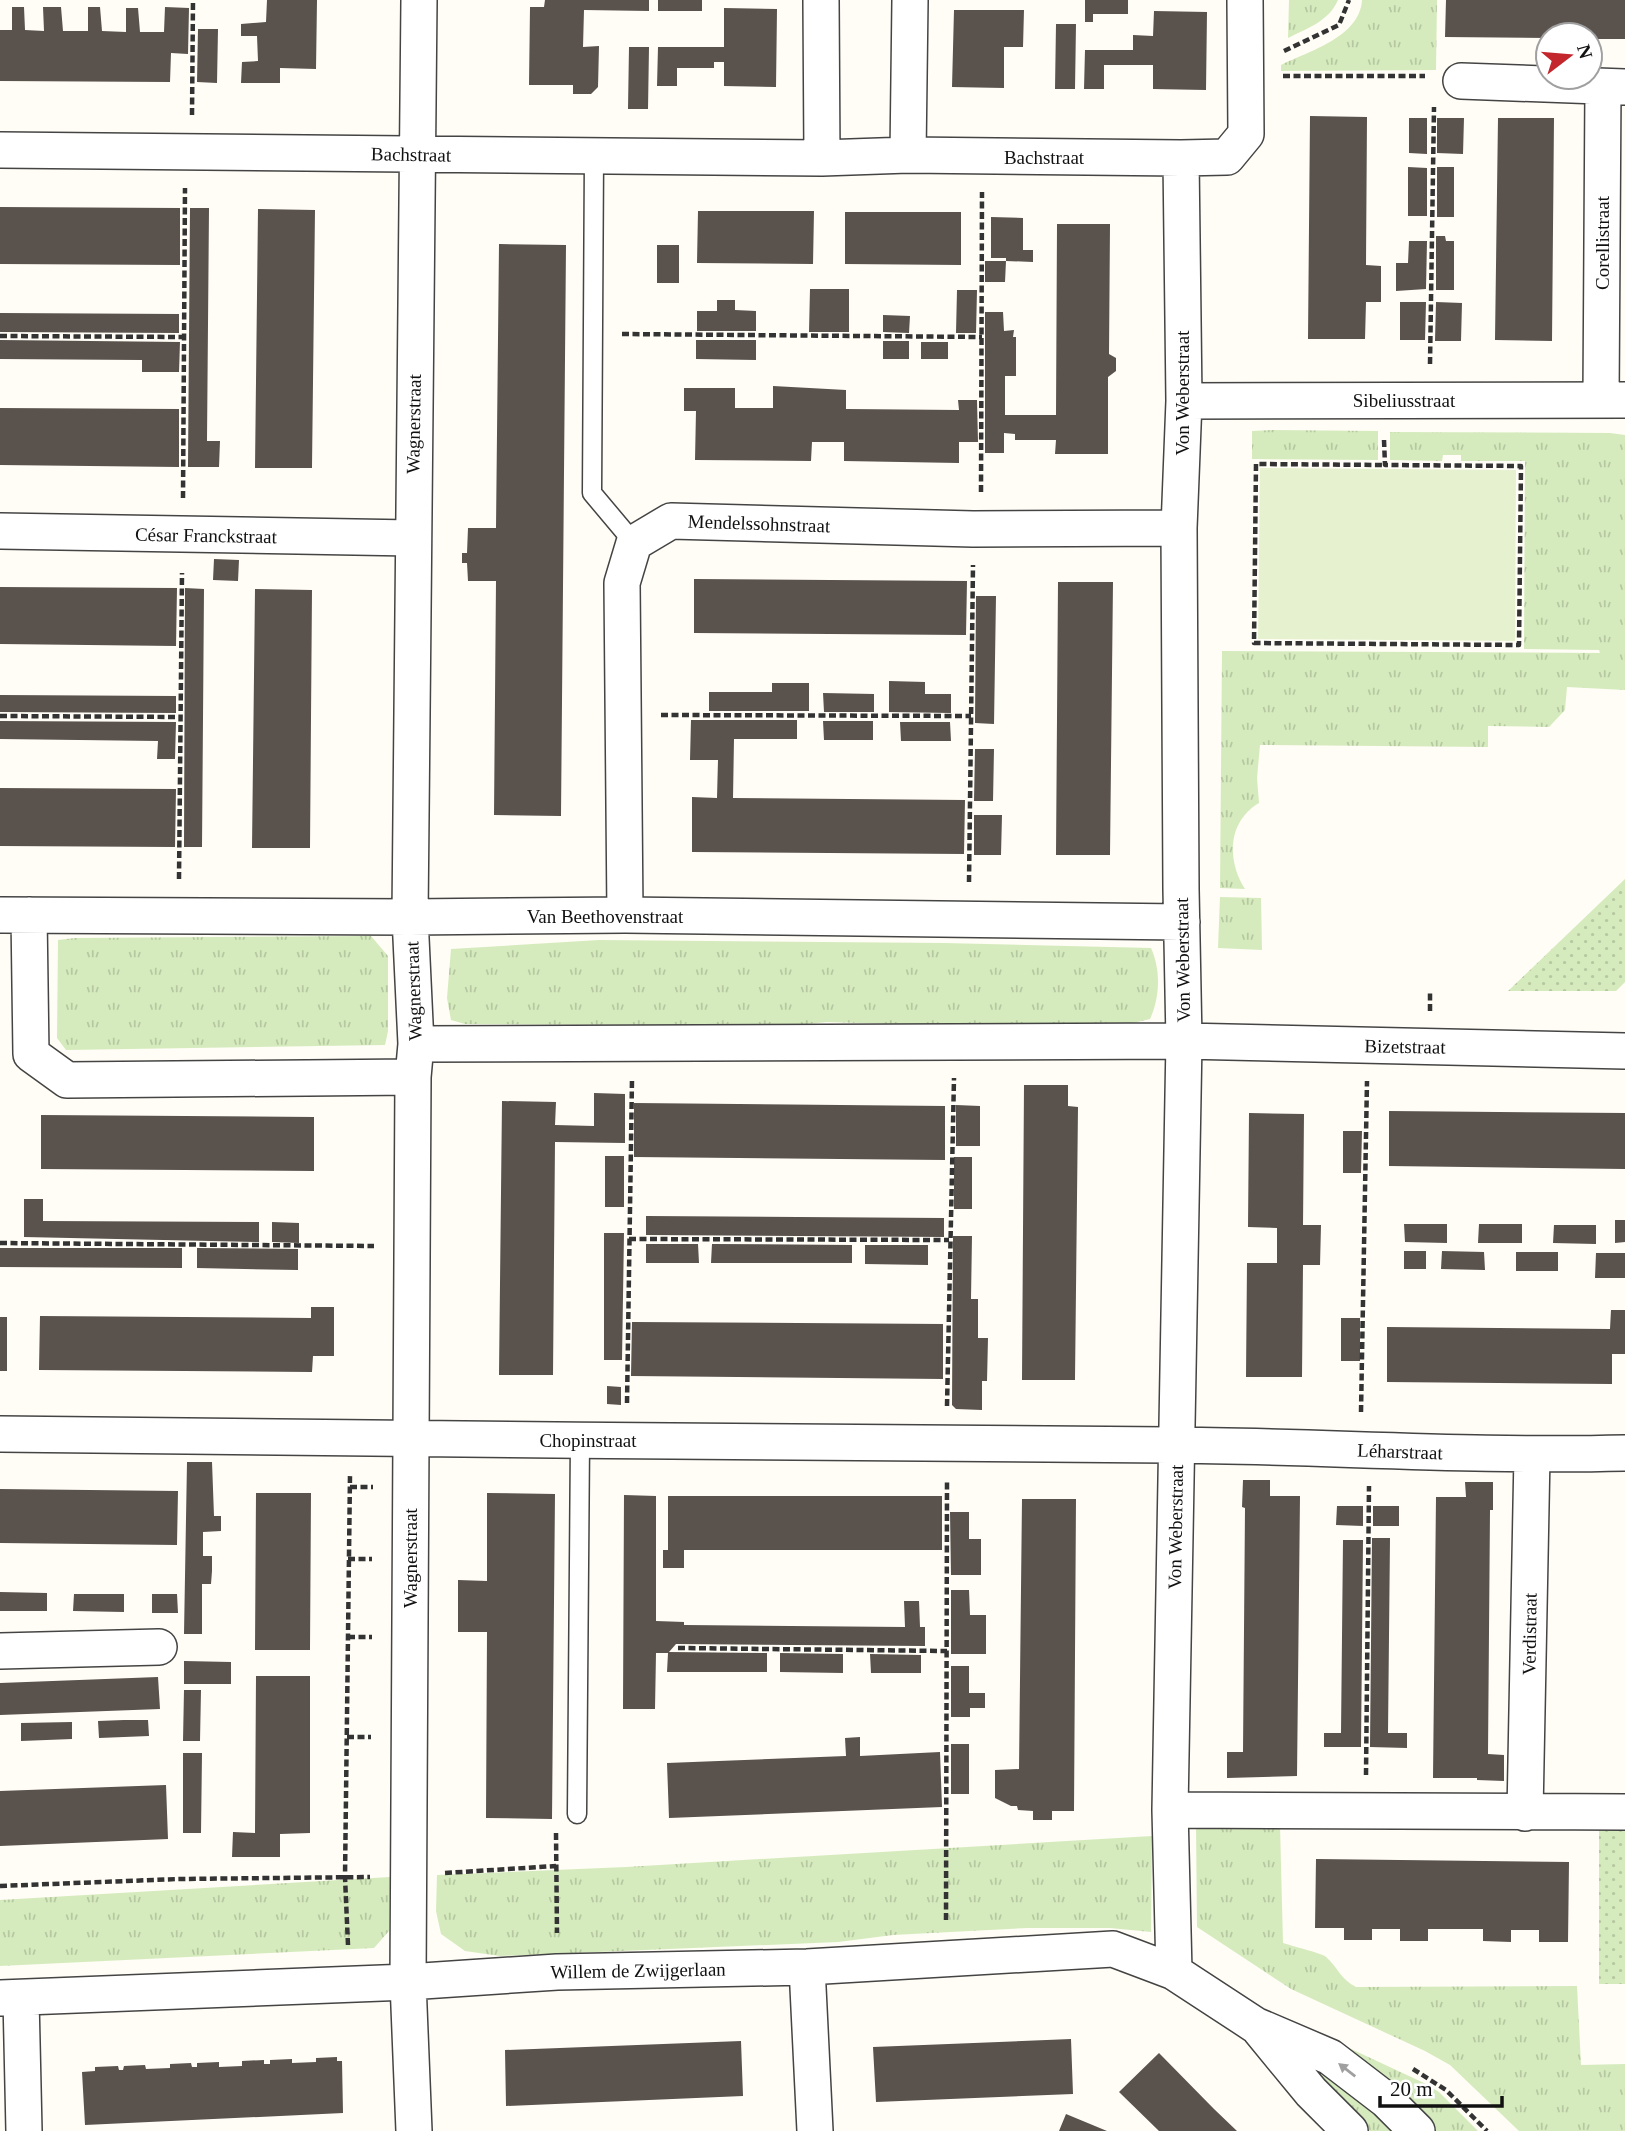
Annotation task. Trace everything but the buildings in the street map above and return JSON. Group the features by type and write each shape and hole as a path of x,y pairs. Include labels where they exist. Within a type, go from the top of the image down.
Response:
{"street":[{"name":"Wagnerstraat","path":"414,2131 408,1982 414,1060 410,917 419,0"},
{"path":"821,0 822,158"},
{"path":"908,155 909,0"},
{"path":"1181,158 1227,157 1246,134 1245,0"},
{"name":"Corellistraat","path":"1448,79 1614,87 1613,399"},
{"name":"Bachstraat","path":"0,150 822,158 908,155 1181,158"},
{"name":"Von Weberstraat","path":"1174,1972 1170,1810 1184,1041 1179,528 1184,401 1181,158"},
{"name":"Sibeliusstraat","path":"1184,401 1613,399"},
{"name":"Mendelssohnstraat","path":"634,543 671,521 977,529 1179,528"},
{"name":"César Franckstraat","path":"0,531 412,538"},
{"path":"625,915 622,583 634,543"},
{"name":"Van Beethovenstraat","path":"1182,922 625,915 15,915 31,1054 67,1080 414,1060 632,1043 1184,1041"},
{"name":"Bizetstraat","path":"1184,1041 1625,1051"},
{"name":"Chopinstraat","path":"0,1434 1176,1445"},
{"name":"Léharstraat","path":"1176,1445 1532,1455 1625,1453"},
{"name":"Verdistraat","path":"1525,1813 1532,1455"},
{"path":"0,1651 159,1647"},
{"path":"1170,1810 1625,1812"},
{"name":"Willem de Zwijgerlaan","path":"10,1998 408,1982 557,1972 807,1967 1113,1949 1174,1972 1255,2025 1330,2057 1386,2101 1417,2131"},
{"path":"807,1967 816,2131"},
{"path":"10,1998 24,2131"},
{"name":"Willem de Zwijgerlaan","path":"1255,2025 1311,2092 1350,2131"}],"lane":[{"path":"594,156 593,493 634,543"},
{"path":"577,1814 580,1440"}],"path":[{"path":"191,152 193,0"},
{"path":"1245,76 1274,56 1339,25 1349,0"},
{"path":"1245,76 1448,79"},
{"path":"1429,400 1434,103"},
{"path":"968,920 982,337 982,157"},
{"path":"593,334 982,337"},
{"path":"0,336 183,337"},
{"path":"1385,400 1385,465"},
{"path":"1256,464 1385,465 1521,466 1519,645 1254,643 1256,464"},
{"path":"623,715 971,716"},
{"path":"0,716 180,717"},
{"path":"946,1959 947,1443 955,1042"},
{"path":"626,1440 632,1043"},
{"path":"1366,1812 1367,1045"},
{"path":"629,1239 949,1240"},
{"path":"0,1243 412,1246"},
{"path":"350,1439 345,1877 350,1984"},
{"path":"678,1648 947,1651"},
{"path":"557,1972 556,1819 577,1814"},
{"path":"0,1886 178,1879 409,1876 556,1866"}],"green space":[{"path":"1289,0 1338,0 1323,19 1288,38"},
{"path":"1362,0 1437,0 1436,70 1281,71 1281,65 1343,33 1359,13"},
{"path":"1252,431 1378,431 1378,460 1252,459"},
{"path":"1390,432 1625,435 1625,690 1567,687 1565,710 1549,727 1488,726 1488,747 1260,745 1257,778 1259,803 1248,811 1241,821 1233,843 1235,866 1245,889 1220,888 1222,651 1600,653 1599,650 1524,649 1525,461 1461,461 1461,455 1443,455 1442,461 1390,460"},
{"path":"1260,468 1516,470 1515,641 1258,639"},
{"path":"1625,879 1625,982 1616,991 1508,991"},
{"path":"1220,897 1261,898 1262,950 1218,948"},
{"path":"371,936 388,956 388,1031 385,1045 66,1050 57,1038 58,940"},
{"path":"599,940 1151,948 1158,974 1157,993 1150,1019 1116,1027 827,1022 787,1026 465,1024 451,1020 447,998 451,949"},
{"path":"1196,1826 1280,1826 1283,1943 1325,1956 1347,1981 1356,1987 1577,1986 1581,2065 1625,2064 1625,2131 1519,2131 1450,2065 1291,1989 1197,1927"},
{"path":"1599,1830 1625,1830 1625,1984 1599,1984"},
{"path":"1152,1836 1151,1932 1110,1928 1027,1928 893,1935 838,1942 500,1956 465,1951 441,1934 436,1911 437,1875 626,1867"},
{"path":"390,1877 389,1931 374,1948 0,1966 0,1900"},
{"path":"1334,2041 1439,2092 1478,2131 1431,2131"},
{"path":"1327,2070 1399,2131 1368,2131 1317,2081"}]}
